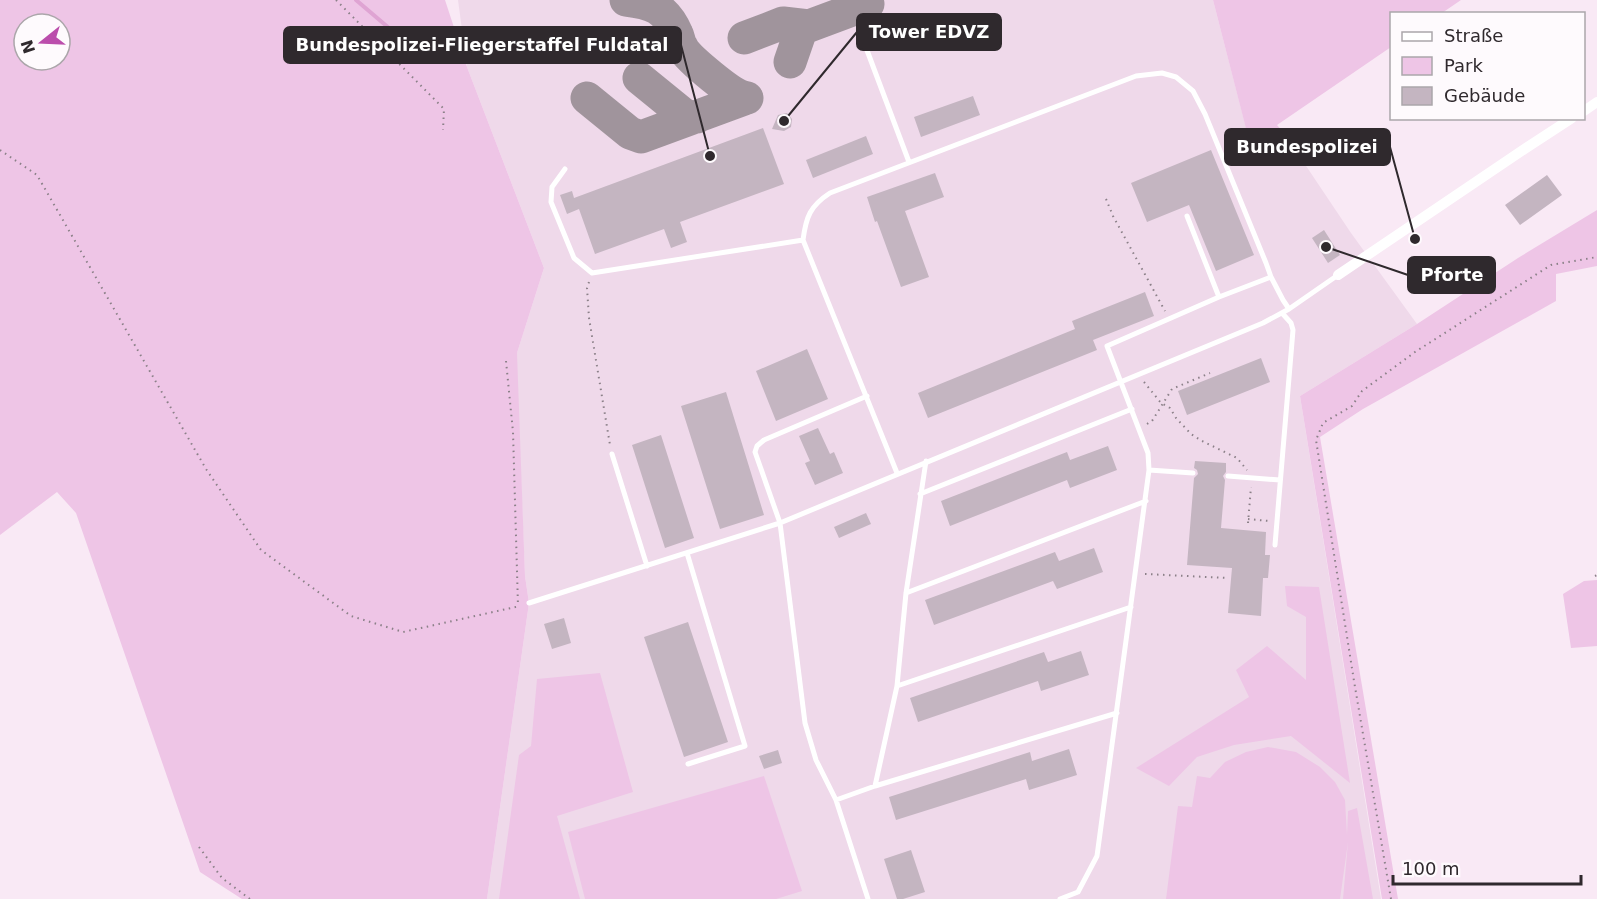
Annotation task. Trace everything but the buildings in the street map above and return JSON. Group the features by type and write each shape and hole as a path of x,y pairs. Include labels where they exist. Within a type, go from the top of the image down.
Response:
{"street":[{"path":"1338,275 1569,120"}],"lane":[{"path":"862,37 909,162"},
{"path":"897,473 803,240 810,211 818,201 830,193 1136,76 1162,73 1176,77 1193,91 1271,278 1289,309"},
{"path":"565,169 552,187 551,202 574,258 592,273 803,240"},
{"path":"1187,216 1220,297"},
{"path":"529,603 780,523 1263,323 1289,309 1338,275"},
{"path":"1060,899 1078,892 1097,856 1149,470 1148,453 1107,346 1220,297 1271,278"},
{"path":"1275,545 1293,330 1292,323 1282,313"},
{"path":"867,396 764,440 755,452 780,523 804,723 816,760 836,800 868,899"},
{"path":"920,494 1132,409"},
{"path":"612,454 647,566"},
{"path":"875,786 897,686 906,593 926,461"},
{"path":"1149,470 1193,473"},
{"path":"1228,476 1280,480"},
{"path":"906,593 1146,501"},
{"path":"687,553 745,746 688,764"},
{"path":"897,686 1131,607"},
{"path":"836,800 875,786 1117,713"}],"path":[{"path":"336,0 444,109 443,130"},
{"path":"0,150 37,175 206,469 261,550 351,616 403,632 529,603"},
{"path":"1106,199 1169,319"},
{"path":"1391,899 1316,440 1323,423 1352,406 1362,391 1425,346 1551,265 1597,258"},
{"path":"592,273 587,288 589,318 612,454"},
{"path":"506,361 513,432 518,606"},
{"path":"1139,428 1152,421 1172,389 1210,373"},
{"path":"1139,375 1162,404 1170,408 1191,434 1237,458 1246,468 1250,478 1248,521 1276,521"},
{"path":"1136,573 1228,578"},
{"path":"199,847 222,878 250,899"}],"shaded area":[{"path":"458,0 1213,0 1252,151 1284,133 1351,233 1417,324 1300,396 1381,899 487,899 529,603 525,576 516,356 544,268 467,67"}],"green space":[{"path":"0,0 445,0 467,67 544,268 517,353 525,576 529,603 487,899 242,899 200,872 76,513 57,492 0,535"},
{"path":"1213,0 1461,0 1443,12 1390,12 1390,48 1277,125 1284,133 1252,152"},
{"path":"1597,210 1597,266 1556,274 1556,301 1363,409 1320,437 1398,899 1382,899 1300,396"},
{"path":"1597,580 1597,646 1571,648 1563,594 1584,581"},
{"path":"1285,586 1319,587 1350,783 1291,736 1234,745 1197,757 1169,786 1136,768 1249,697 1236,670 1267,646 1306,680 1306,617 1287,606"},
{"path":"600,673 633,792 557,816 580,899 499,899 519,755 531,746 537,679"},
{"path":"1268,747 1296,752 1320,767 1335,782 1345,800 1347,835 1348,811 1357,808 1373,899 1343,899 1348,842 1340,899 1166,899 1178,806 1192,807 1197,776 1210,778 1225,762 1246,752"},
{"path":"764,776 802,891 776,899 585,899 568,832"}],"waterway":[{"path":"356,0 423,57"}],"taxiway":[{"path":"626,0 657,8 673,25 685,52 725,87 747,98"},
{"path":"744,38 783,23 809,26 868,4"},
{"path":"790,62 800,33 809,26"},
{"path":"639,78 682,113 689,117 697,117"},
{"path":"587,98 630,133 641,137 747,98"}],"place":[{"name":"Tower EDVZ","path":"784,121"},
{"name":"Bundespolizei-Fliegerstaffel Fuldatal","path":"710,156"},
{"name":"Bundespolizei","path":"1415,239"},
{"name":"Pforte","path":"1326,247"}]}
